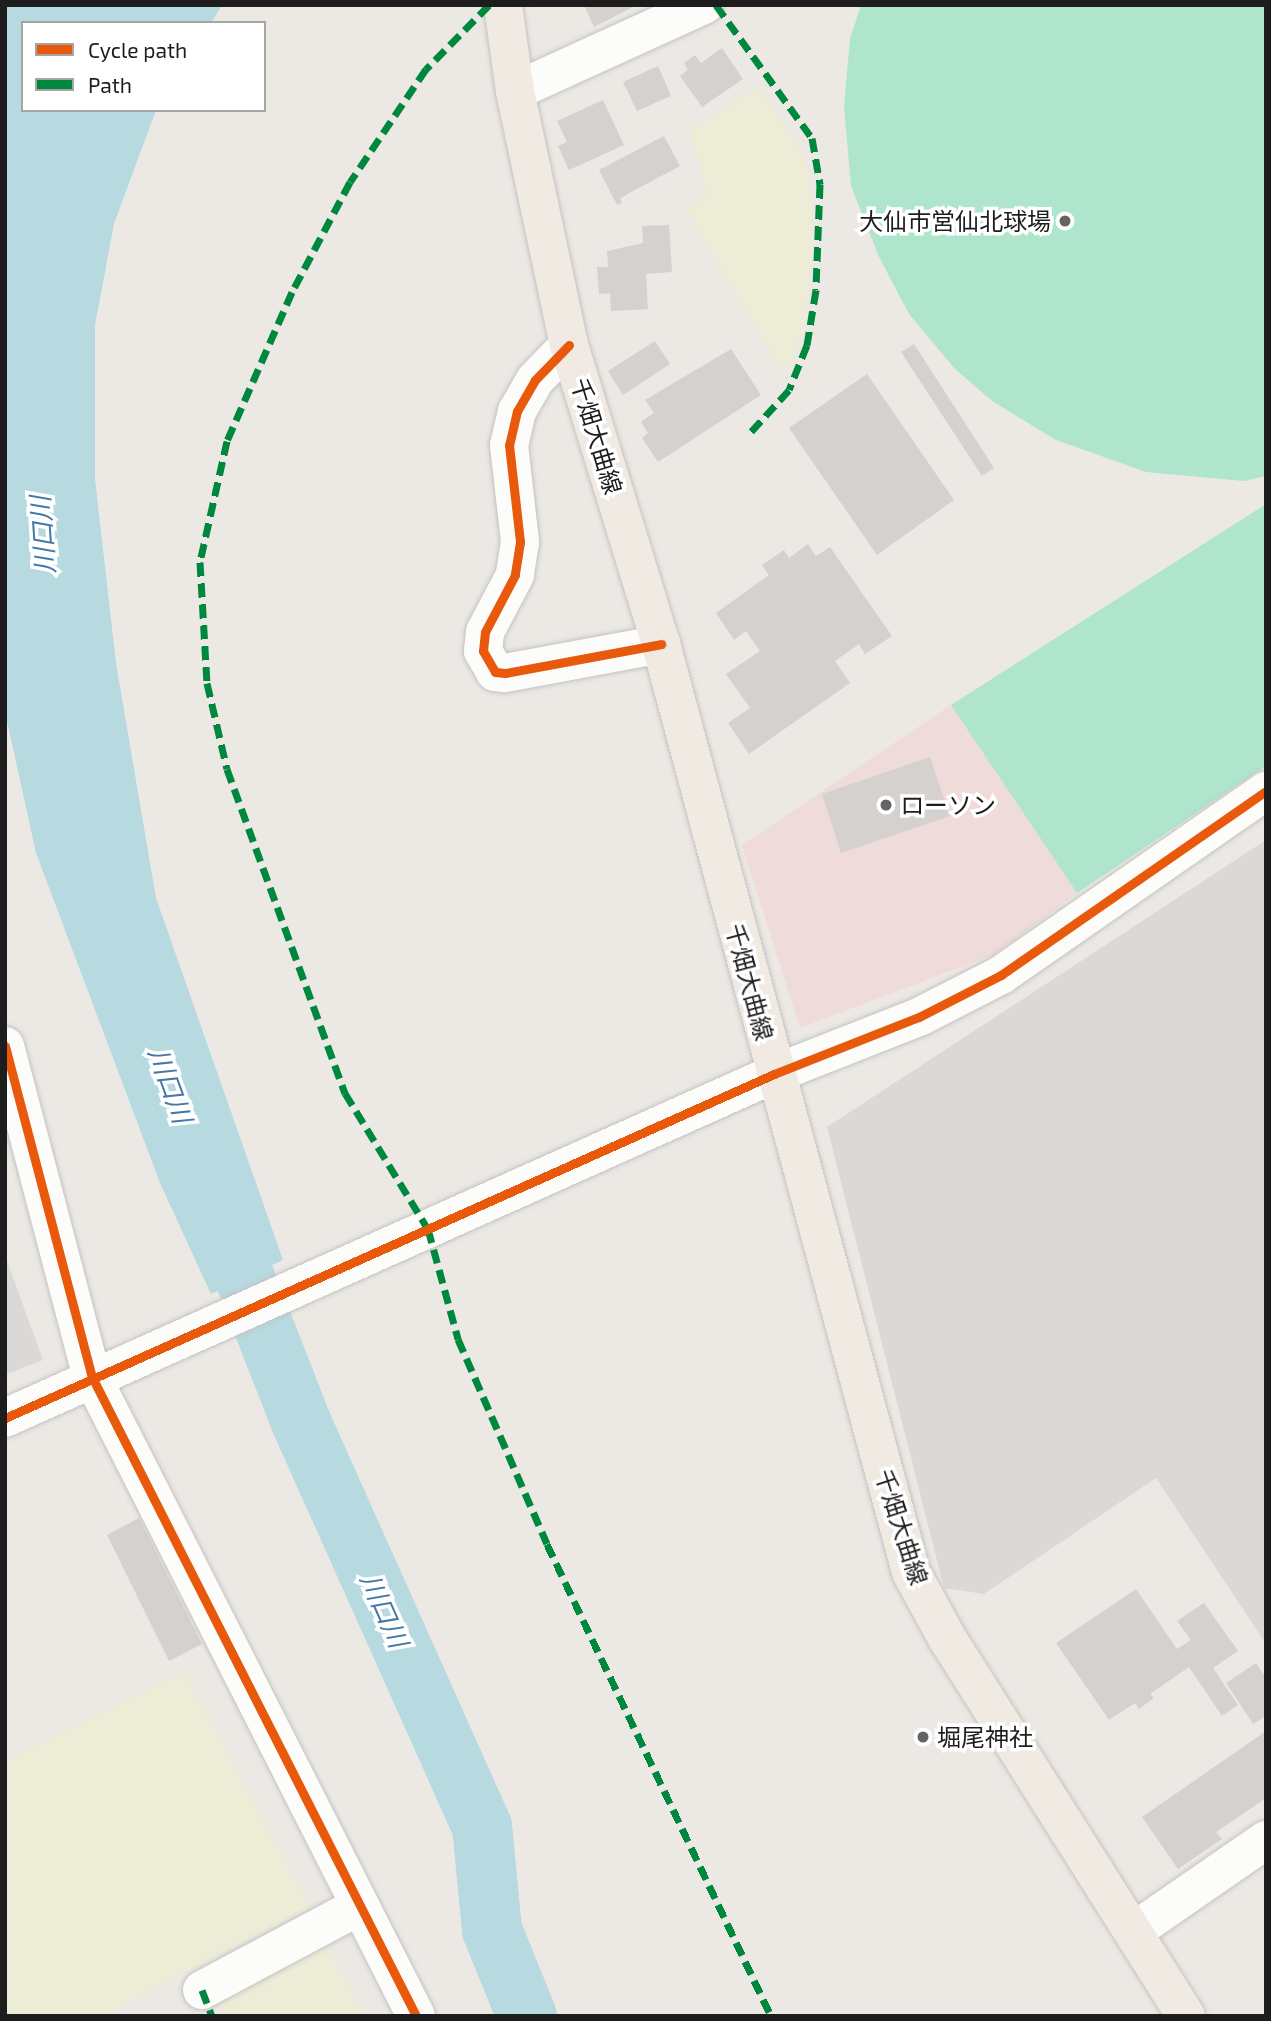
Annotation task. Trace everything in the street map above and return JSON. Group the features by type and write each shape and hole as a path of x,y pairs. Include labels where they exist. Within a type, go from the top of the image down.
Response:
{"main road":[{"name":"千畑大曲線","path":"503,5 515,91 569,345 661,644 774,1074 911,1572 947,1638 1186,2016"}],"street":[{"path":"515,91 704,5"},
{"path":"569,345 535,380 517,411 509,445 520,542 514,575 485,632 483,651 495,672 505,673 661,644"},
{"path":"5,1418 774,1074 919,1017 1001,975 1266,791"},
{"path":"5,1046 92,1377 416,2016"},
{"path":"1134,1931 1266,1840"},
{"path":"202,1990 359,1906"}],"shaded area":[{"path":"951,705 1077,893 995,954 800,1028 742,845"},
{"path":"1266,840 1266,1644 1156,1478 984,1594 944,1588 827,1127"},
{"path":"5,1255 43,1360 5,1375"}],"green space":[{"name":"大仙市営仙北球場","path":"861,5 1266,5 1266,476 1244,481 1146,472 1056,440 992,401 955,369 909,314 879,257 851,186 844,106 850,39"},
{"path":"759,87 802,152 810,177 813,234 805,325 784,375 686,209 709,196 689,131"},
{"path":"1266,504 1266,766 1077,893 951,705"},
{"path":"184,1672 310,1908 101,2016 5,2016 5,1761"},
{"path":"326,1944 365,2016 226,2016 218,1997"}],"water":[{"path":"5,5 222,5 212,21 21,21 21,112 155,112 114,224 95,325 95,479 116,663 156,898 283,1260 211,1294 160,1183 36,853 5,712"}],"building":[{"path":"584,5 637,5 594,27"},
{"path":"722,48 743,79 702,107 680,76 688,70 684,63 695,55 701,63"},
{"path":"658,66 671,96 637,111 623,82"},
{"path":"603,100 624,145 569,170 558,146 567,142 557,121"},
{"path":"664,136 680,166 620,198 622,203 617,205 599,170"},
{"path":"669,225 672,272 646,274 648,309 611,311 610,293 599,294 597,267 608,267 607,251 643,243 642,226"},
{"path":"655,341 670,364 623,395 608,371"},
{"path":"914,344 994,468 982,476 901,352"},
{"path":"731,349 761,395 658,462 642,438 648,433 641,422 654,413 645,400"},
{"path":"867,374 954,500 877,555 789,428"},
{"path":"808,544 816,556 830,547 892,636 865,654 859,644 835,661 850,683 749,754 728,723 750,708 726,674 760,651 746,631 734,640 716,613 769,575 762,565 784,550 789,558"},
{"name":"ローソン","path":"930,757 950,816 841,853 822,794"},
{"path":"139,1518 202,1644 169,1661 107,1535"},
{"path":"1136,1589 1177,1649 1191,1640 1177,1621 1204,1603 1238,1651 1213,1668 1238,1705 1222,1716 1189,1667 1150,1694 1154,1698 1139,1709 1135,1703 1109,1720 1056,1643"},
{"path":"1256,1663 1266,1678 1266,1716 1253,1724 1226,1683"},
{"path":"1266,1731 1266,1798 1216,1832 1222,1839 1178,1869 1142,1817"}],"waterway":[{"name":"川口川","path":"216,1204 301,1422 482,1826 492,1930 527,2016"}],"marked path":[{"path":"489,5 426,69 350,182 292,292 227,441 200,562 207,683 227,769 345,1093 428,1229 458,1339 547,1544 771,2016"},
{"path":"716,5 812,138 820,184 816,290 807,345 789,390 749,434"},
{"path":"202,1990 212,2016"}],"cycle path":[{"path":"569,345 535,380 517,411 509,445 520,542 515,575 485,632 483,651 495,672 505,673 661,644"},
{"path":"5,1418 774,1074 919,1017 1001,975 1266,791"},
{"path":"5,1046 92,1377 416,2016"}],"place":[{"name":"大仙市営仙北球場","path":"1065,221"},
{"name":"ローソン","path":"886,805"},
{"name":"堀尾神社","path":"923,1737"}]}
